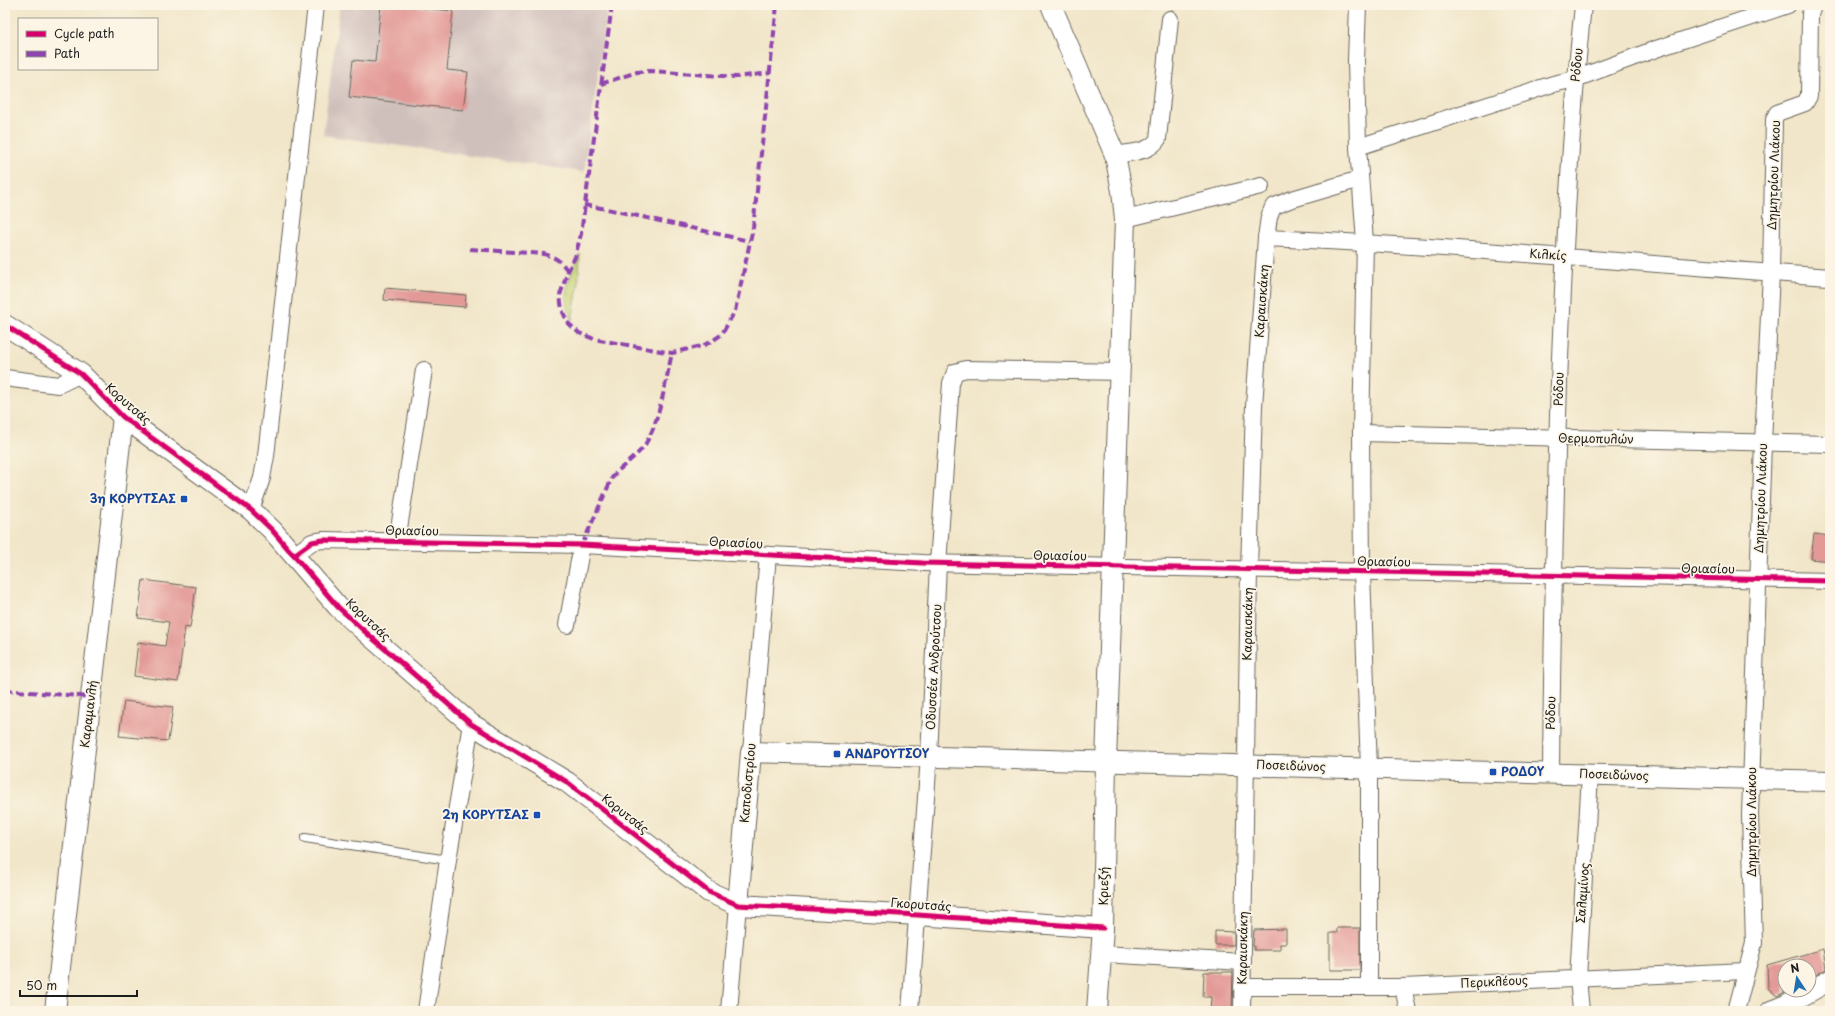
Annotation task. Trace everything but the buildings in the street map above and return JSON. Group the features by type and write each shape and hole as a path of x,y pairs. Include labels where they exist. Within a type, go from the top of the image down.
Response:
{"street":[{"path":"251,510 262,478 266,456 316,5"},
{"name":"Κριεζή","path":"1051,5 1115,155 1122,191 1125,219 1121,372 1106,762 1103,928 1097,1011"},
{"path":"1358,5 1356,60 1358,147 1365,242 1361,433 1362,572 1369,769 1369,986"},
{"name":"Ρόδου","path":"1550,774 1553,576 1564,256 1575,79 1583,5"},
{"path":"1358,147 1553,84 1575,79 1656,49 1788,5"},
{"name":"Δημητρίου Λιάκου","path":"1736,1011 1745,971 1754,943 1751,854 1752,779 1763,443 1771,273 1774,119 1777,113 1805,103 1809,96 1810,14 1813,5"},
{"path":"1115,155 1146,150 1154,146 1158,139 1170,18"},
{"name":"Καραισκάκη","path":"1242,1011 1249,570 1254,406 1266,238 1269,217 1273,207 1289,200 1360,179"},
{"path":"1125,219 1261,186"},
{"name":"Κιλκίς","path":"1266,238 1365,242 1830,277"},
{"name":"Κορυτσάς","path":"5,325 81,374 123,417 251,510 272,530 338,607 472,724 567,782 708,892 738,905"},
{"name":"Οδυσσέα Ανδρούτσου","path":"910,1011 929,757 938,564 951,383 955,372 966,369 1121,372"},
{"path":"397,541 424,370"},
{"path":"5,378 58,385 81,374"},
{"name":"Καραμανλή","path":"55,1011 123,417"},
{"name":"Θερμοπυλών","path":"1361,433 1830,444"},
{"name":"Θριασίου","path":"294,555 312,542 323,540 397,541 582,545 938,564 1830,581"},
{"path":"567,626 582,545"},
{"name":"Καποδιστρίου","path":"730,1011 768,555"},
{"path":"426,1011 448,860 472,724"},
{"name":"Ποσειδώνος","path":"751,752 1830,781"},
{"name":"Σαλαμίνος","path":"1581,1011 1578,978 1590,775"},
{"name":"Γκορυτσάς","path":"738,905 918,915 1103,928"},
{"path":"1102,954 1243,962"},
{"name":"Περικλέους","path":"1242,987 1403,987 1745,971"},
{"path":"1771,1011 1786,1005 1830,980"},
{"path":"1403,987 1408,1011"}],"lane":[{"path":"305,838 448,860"}],"shaded area":[{"path":"340,5 608,5 584,172 323,135"}],"green space":[{"path":"580,254 578,287 572,320 566,303 566,295 567,287"}],"marked path":[{"path":"612,5 581,234 575,257 568,271 560,295 562,310 568,323 579,333 594,339 672,353 711,342 722,334 735,311 753,228 777,5"},
{"path":"601,84 637,72 651,71 736,77 770,73"},
{"path":"584,205 749,241"},
{"path":"470,249 544,254 558,260 568,271"},
{"path":"582,545 612,478 643,448 651,434 662,399 672,353"},
{"path":"5,690 91,697"}],"cycle path":[{"path":"5,325 81,374 123,417 251,510 272,530 338,607 471,724 567,782 709,892 738,905 918,915 1103,928"},
{"path":"294,555 312,542 323,540 582,545 923,563 1830,581"}],"place":[{"name":"3η ΚΟΡΥΤΣΑΣ","path":"184,499"},
{"name":"ΑΝΔΡΟΥΤΣΟΥ","path":"837,754"},
{"name":"ΡΟΔΟΥ","path":"1493,772"},
{"name":"2η ΚΟΡΥΤΣΑΣ","path":"537,815"}]}
